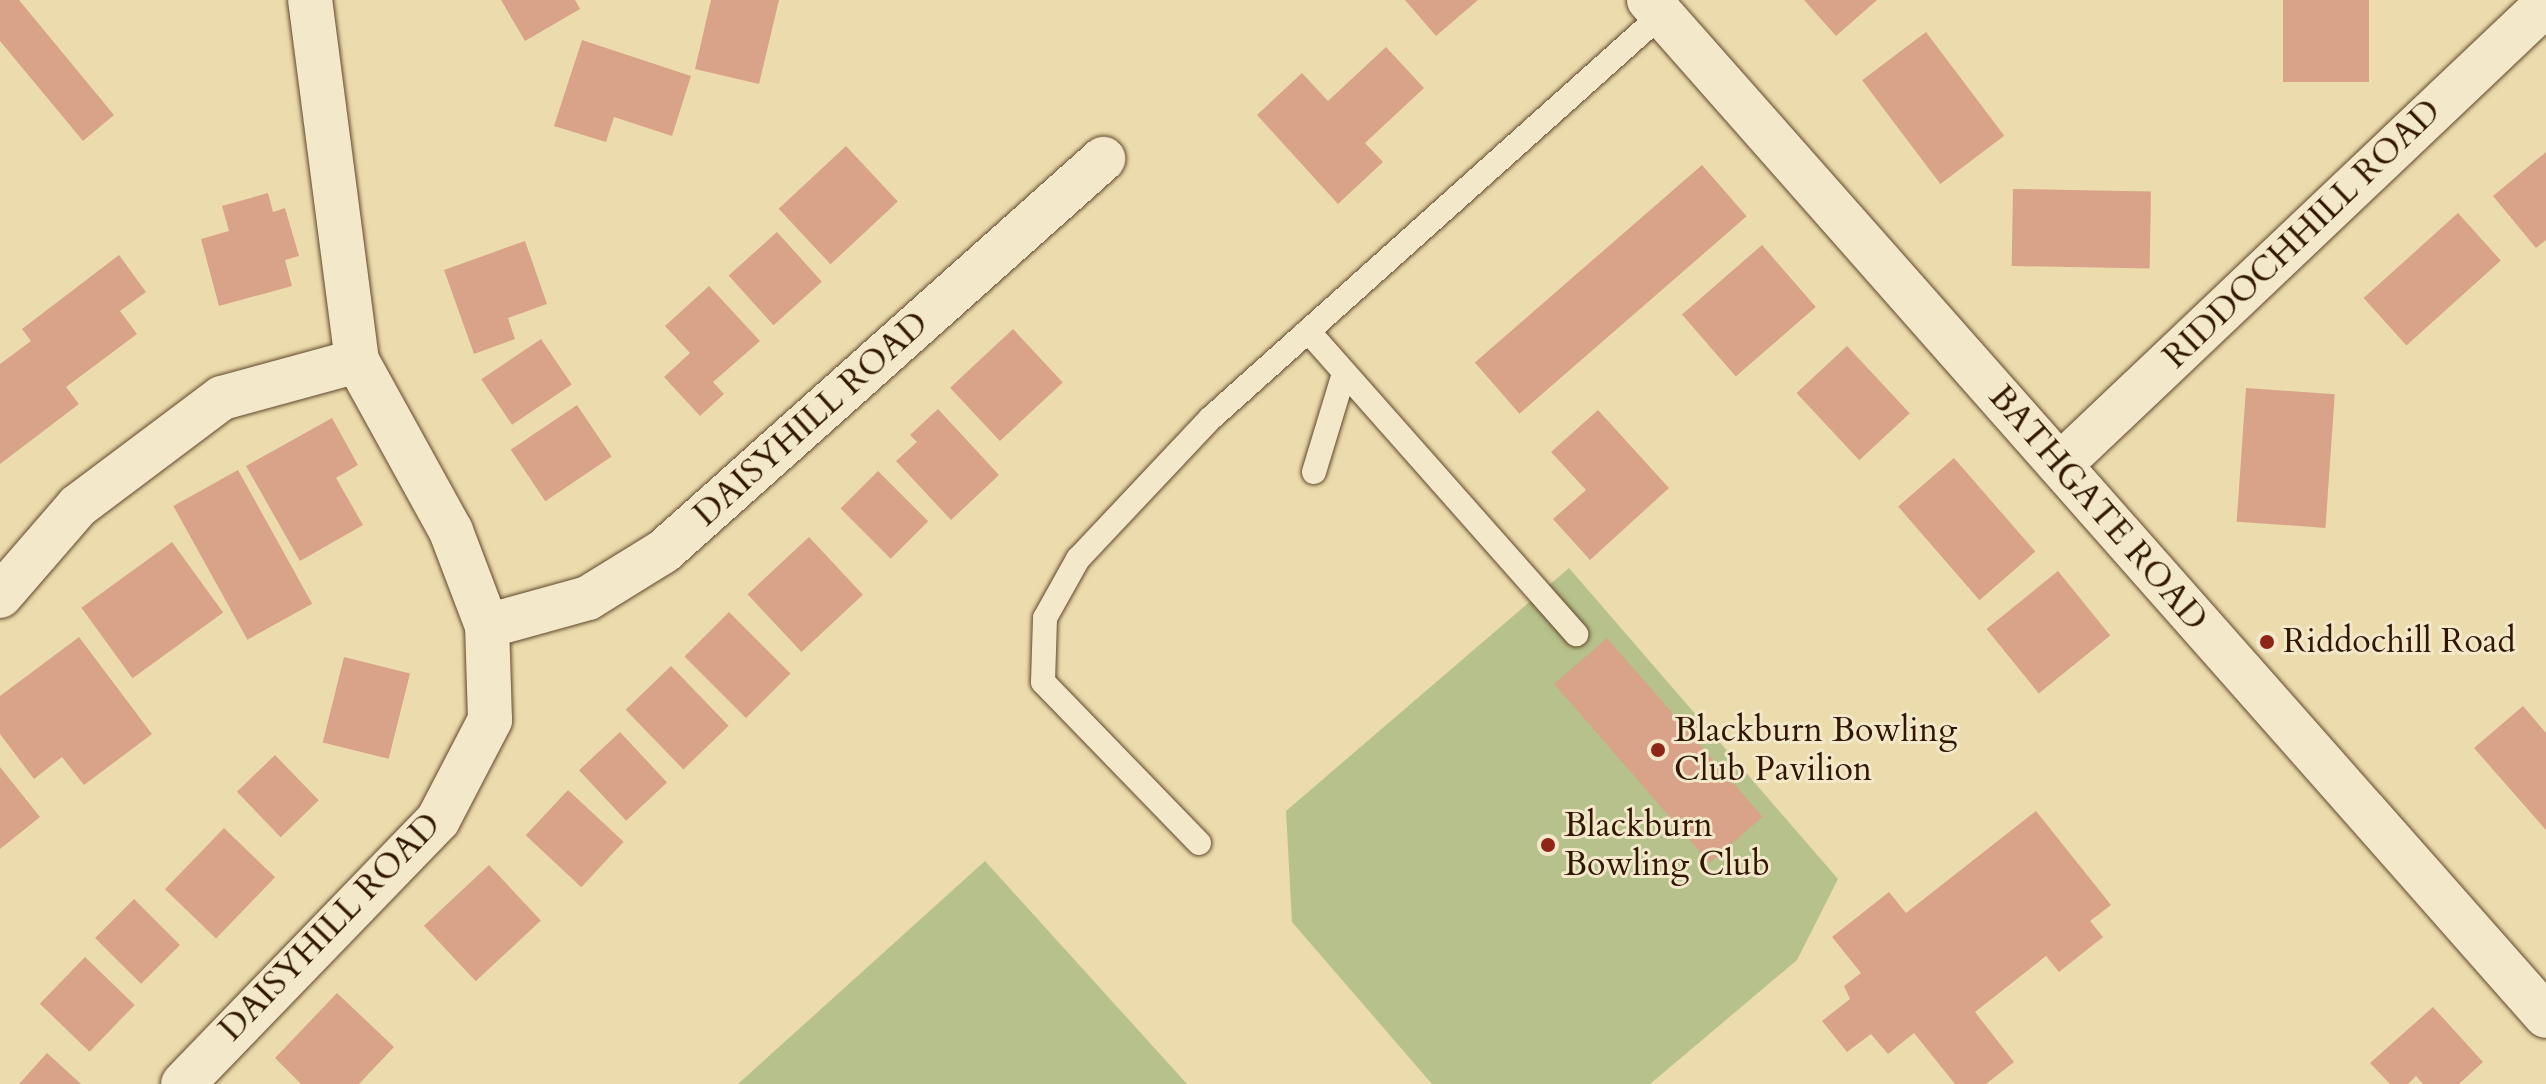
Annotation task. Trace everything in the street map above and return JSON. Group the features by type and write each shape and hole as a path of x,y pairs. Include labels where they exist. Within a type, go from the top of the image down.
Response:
{"street":[{"name":"DAISYHILL ROAD","path":"183,1084 438,820 490,720 487,626 451,531 357,361 310,0"},
{"name":"BATHGATE ROAD","path":"1656,7 2546,1016"},
{"name":"RIDDOCHHILL ROAD","path":"2060,465 2526,9"},
{"name":"DAISYHILL ROAD","path":"487,626 588,598 664,551 1103,159"},
{"path":"0,596 78,506 222,398 357,361"}],"lane":[{"path":"1199,843 1043,682 1045,618 1078,559 1211,418 1656,7"},
{"path":"1308,331 1576,634"},
{"path":"1314,472 1344,373"}],"green space":[{"name":"Blackburn Bowling Club","path":"1569,568 1838,879 1797,960 1650,1084 1432,1084 1292,922 1286,811"},
{"path":"985,861 1187,1084 738,1084"}],"building":[{"path":"0,0 19,0 114,115 83,141 0,41"},
{"path":"501,0 575,0 580,9 525,41"},
{"path":"711,0 779,0 759,84 695,69"},
{"path":"1405,0 1478,0 1436,36"},
{"path":"1804,0 1877,0 1836,36"},
{"path":"2283,0 2369,0 2369,82 2283,82"},
{"path":"1926,32 2004,136 1940,184 1862,80"},
{"path":"582,40 691,76 672,136 614,117 606,142 554,126"},
{"path":"1386,47 1424,88 1365,143 1383,162 1338,204 1257,115 1302,73 1328,101"},
{"path":"846,146 898,202 831,264 779,209"},
{"path":"2546,152 2546,240 2536,248 2493,196"},
{"path":"1702,165 1747,216 1519,414 1475,362"},
{"path":"2013,189 2151,191 2150,268 2012,266"},
{"path":"268,193 273,212 285,208 299,256 285,260 292,286 219,306 201,239 229,231 222,206"},
{"path":"2458,213 2501,261 2406,346 2364,298"},
{"path":"777,232 822,282 774,325 729,275"},
{"path":"525,241 547,304 508,318 515,339 474,354 444,270"},
{"path":"1762,245 1816,307 1736,376 1682,315"},
{"path":"119,255 146,292 120,311 137,334 66,387 79,404 0,464 0,364 31,341 22,329"},
{"path":"709,286 760,341 713,382 724,394 700,416 664,377 690,353 665,326"},
{"path":"1013,329 1063,382 1000,441 950,388"},
{"path":"541,339 572,385 512,425 481,379"},
{"path":"1847,346 1910,413 1859,460 1797,393"},
{"path":"2246,388 2335,394 2325,528 2237,522"},
{"path":"577,405 612,456 545,501 511,450"},
{"path":"938,409 999,475 951,520 896,461 917,442 910,435"},
{"path":"1598,410 1669,488 1590,560 1553,519 1586,490 1551,452"},
{"path":"332,418 358,465 336,478 363,525 300,561 246,466"},
{"path":"1954,458 2035,552 1980,600 1898,507"},
{"path":"238,470 312,604 247,640 173,506"},
{"path":"878,471 928,521 891,559 841,508"},
{"path":"809,537 863,595 801,652 748,594"},
{"path":"172,542 223,612 133,678 81,608"},
{"path":"2058,571 2110,636 2039,693 1987,629"},
{"path":"729,612 791,674 746,718 684,657"},
{"path":"79,637 152,734 84,785 62,757 34,779 0,734 0,696"},
{"name":"Blackburn Bowling Club Pavilion","path":"1607,638 1762,817 1710,863 1554,684"},
{"path":"344,657 410,673 389,759 323,742"},
{"path":"671,666 729,726 683,769 626,710"},
{"path":"2523,706 2546,733 2546,830 2474,748"},
{"path":"620,732 667,782 626,821 579,770"},
{"path":"275,755 319,800 281,837 237,792"},
{"path":"0,767 40,817 0,849"},
{"path":"568,790 624,842 581,887 526,835"},
{"path":"2036,811 2111,905 2090,921 2103,937 2059,972 2046,956 1975,1012 2014,1062 1986,1084 1955,1084 1914,1033 1888,1054 1871,1034 1847,1052 1822,1021 1850,999 1844,986 1861,973 1832,937 1889,892 1906,913"},
{"path":"224,828 275,877 216,938 165,889"},
{"path":"489,865 541,921 476,981 424,926"},
{"path":"134,899 180,945 141,984 95,938"},
{"path":"85,957 135,1005 89,1052 40,1004"},
{"path":"337,993 394,1047 359,1084 301,1084 275,1058"},
{"path":"2433,1007 2483,1062 2459,1084 2423,1084 2416,1076 2408,1084 2390,1084 2370,1063"},
{"path":"47,1053 81,1084 19,1084"}],"place":[{"name":"Riddochill Road","path":"2267,642"},
{"name":"Blackburn Bowling Club Pavilion","path":"1658,750"},
{"name":"Blackburn Bowling Club","path":"1548,845"}]}
